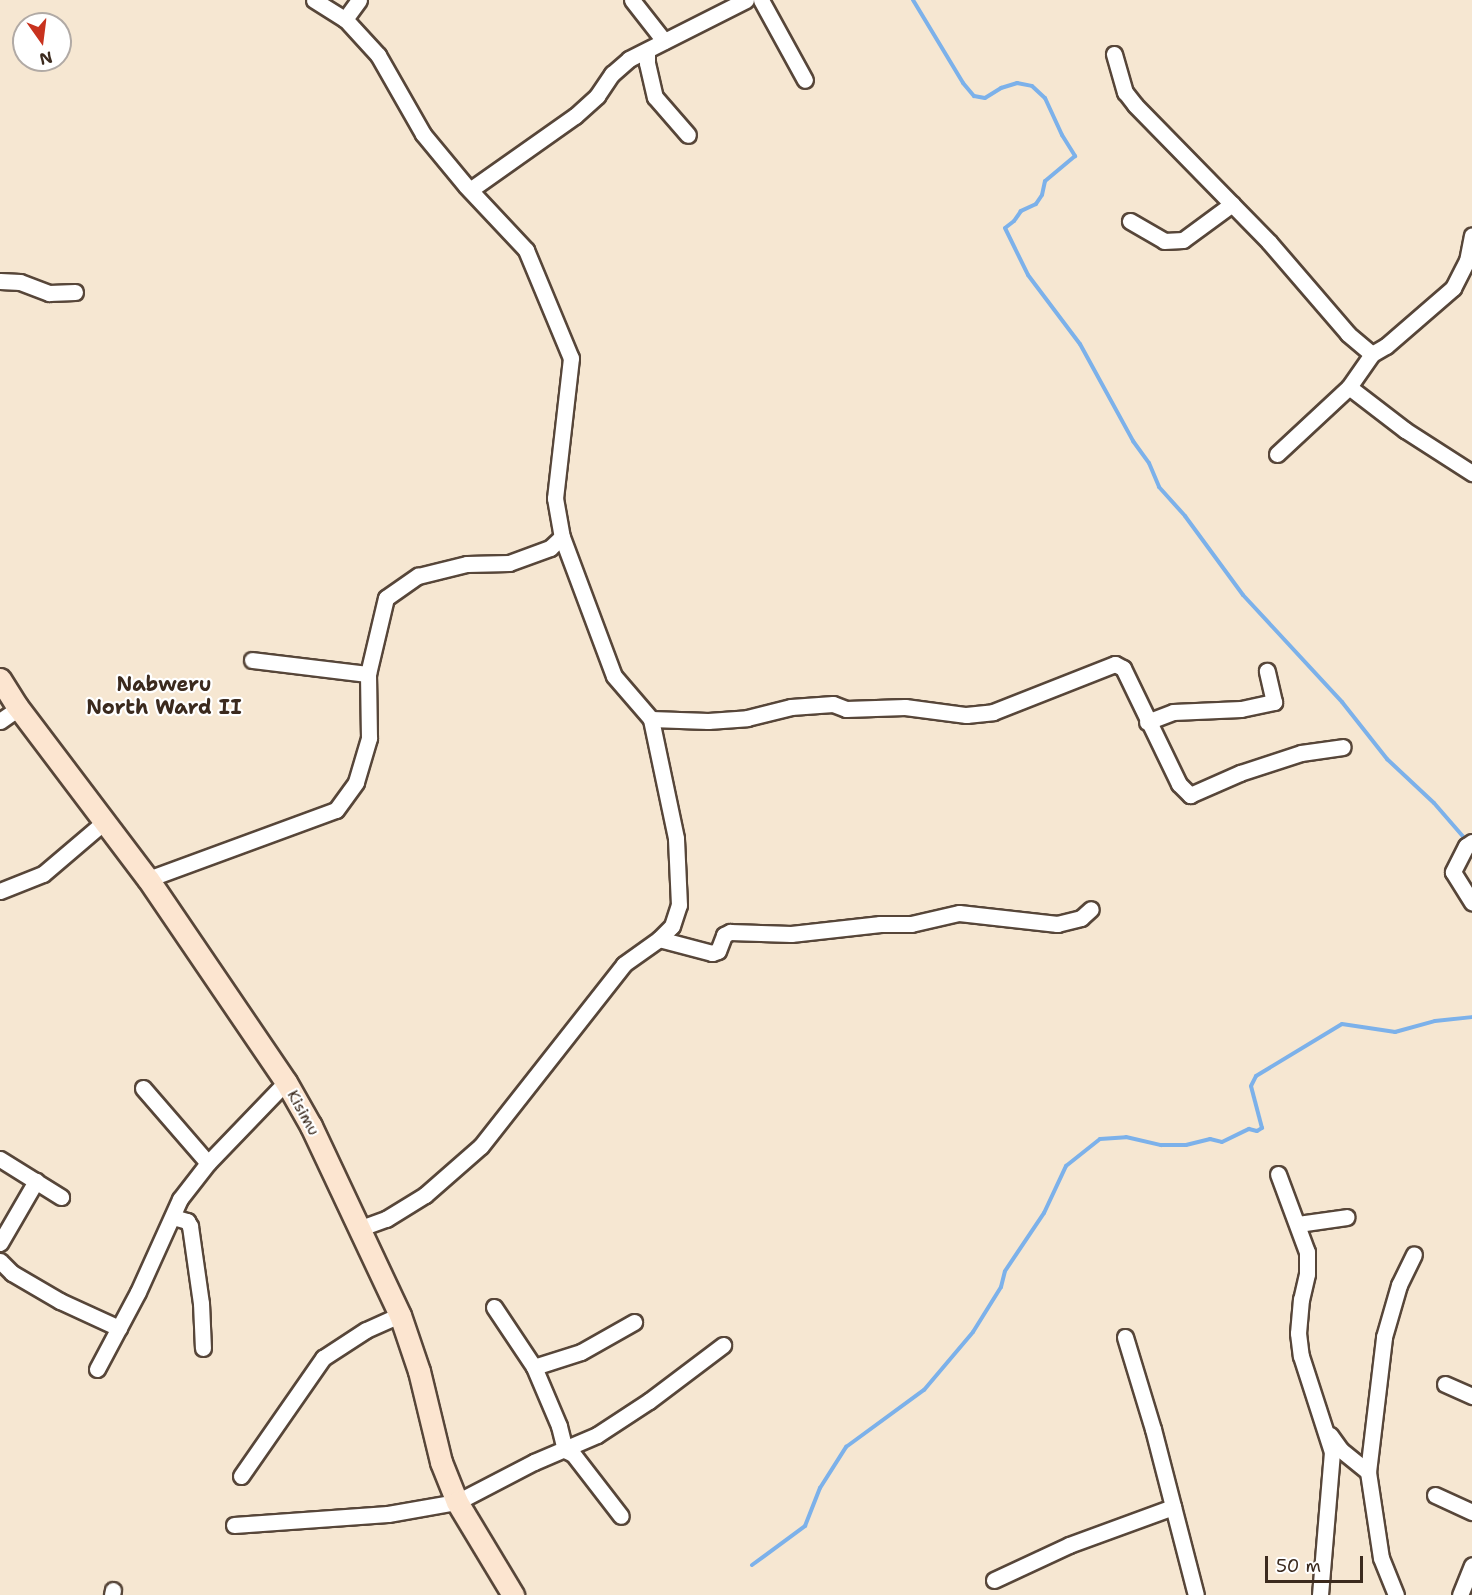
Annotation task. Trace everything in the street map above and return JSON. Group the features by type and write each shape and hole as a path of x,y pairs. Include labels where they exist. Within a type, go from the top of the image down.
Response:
{"street":[{"path":"314,0 345,19 378,55 423,134 470,190 526,250 571,358 555,498 562,537 614,676 651,719 676,838 679,905 672,926 659,939 624,964 481,1146 425,1195 386,1219 358,1229"},
{"path":"345,19 358,0"},
{"path":"632,0 664,41"},
{"path":"470,190 576,116 597,96 612,74 629,59 746,0"},
{"path":"761,0 805,80"},
{"path":"647,51 647,63 655,97 688,135"},
{"path":"1114,54 1125,92 1136,105 1269,242 1348,334 1372,354"},
{"path":"1130,221 1164,241 1183,240 1232,204"},
{"path":"1276,454 1349,387 1372,354 1386,346 1453,288 1467,261 1472,235"},
{"path":"0,280 20,282 49,293 75,292"},
{"path":"1349,387 1405,430 1472,473"},
{"path":"148,879 336,810 356,782 369,738 368,674 386,597 418,576 467,564 508,563 550,548 562,537"},
{"path":"252,660 368,674"},
{"path":"651,719 708,721 747,718 791,707 832,704 846,709 904,707 966,715 993,712 1115,664 1123,668 1147,722 1179,784 1190,795 1240,773 1301,753 1343,747"},
{"path":"1147,722 1173,712 1242,709 1274,702 1267,671"},
{"path":"0,721 16,710 4,686"},
{"name":"Kisimu","path":"4,686 148,879 286,1082 311,1126 400,1316 419,1371 441,1462 457,1502 513,1595"},
{"path":"0,891 43,874 104,822"},
{"path":"1470,843 1452,872 1472,903"},
{"path":"659,939 711,953 718,951 724,935 730,932 790,934 857,926 911,924 960,914 1057,924 1081,918 1091,909"},
{"path":"97,1369 188,1186 286,1082"},
{"path":"143,1088 208,1163"},
{"path":"0,1159 61,1197"},
{"path":"1278,1174 1307,1252 1307,1274 1301,1299 1298,1333 1301,1356 1332,1452 1320,1595"},
{"path":"0,1244 36,1181"},
{"path":"173,1217 187,1221 190,1226 201,1303 203,1348"},
{"path":"1298,1224 1347,1217"},
{"path":"1396,1595 1381,1558 1368,1472 1384,1337 1399,1285 1414,1254"},
{"path":"0,1261 12,1273 60,1301 119,1328"},
{"path":"494,1307 534,1368 559,1426 565,1450 573,1454 621,1516"},
{"path":"241,1476 323,1358 366,1330 400,1316"},
{"path":"534,1368 581,1352 634,1322"},
{"path":"1125,1337 1153,1429 1196,1595"},
{"path":"234,1525 388,1514 457,1502 534,1462 597,1435 649,1401 723,1345"},
{"path":"1446,1384 1472,1396"},
{"path":"1325,1429 1341,1450 1368,1472"},
{"path":"1435,1495 1472,1512"},
{"path":"994,1580 1069,1545 1173,1507"},
{"path":"1460,1595 1472,1565"}],"waterway":[{"path":"913,0 963,83 974,96 985,98 1001,88 1017,83 1032,86 1045,98 1062,135 1075,156 1045,181 1042,195 1036,204 1021,211 1005,228 1028,275 1080,344 1133,441 1149,463 1159,487 1185,516 1243,595 1342,702 1387,759 1434,803 1466,840"},
{"path":"752,1565 805,1526 820,1488 846,1447 924,1390 973,1332 1001,1287 1005,1271 1044,1213 1066,1166 1100,1139 1126,1137 1161,1145 1186,1145 1210,1139 1222,1142 1249,1129 1257,1131 1262,1128 1251,1086 1256,1076 1342,1024 1395,1032 1435,1021 1472,1017"}],"district":[{"name":"Nabweru North Ward II","path":"164,696"}]}
